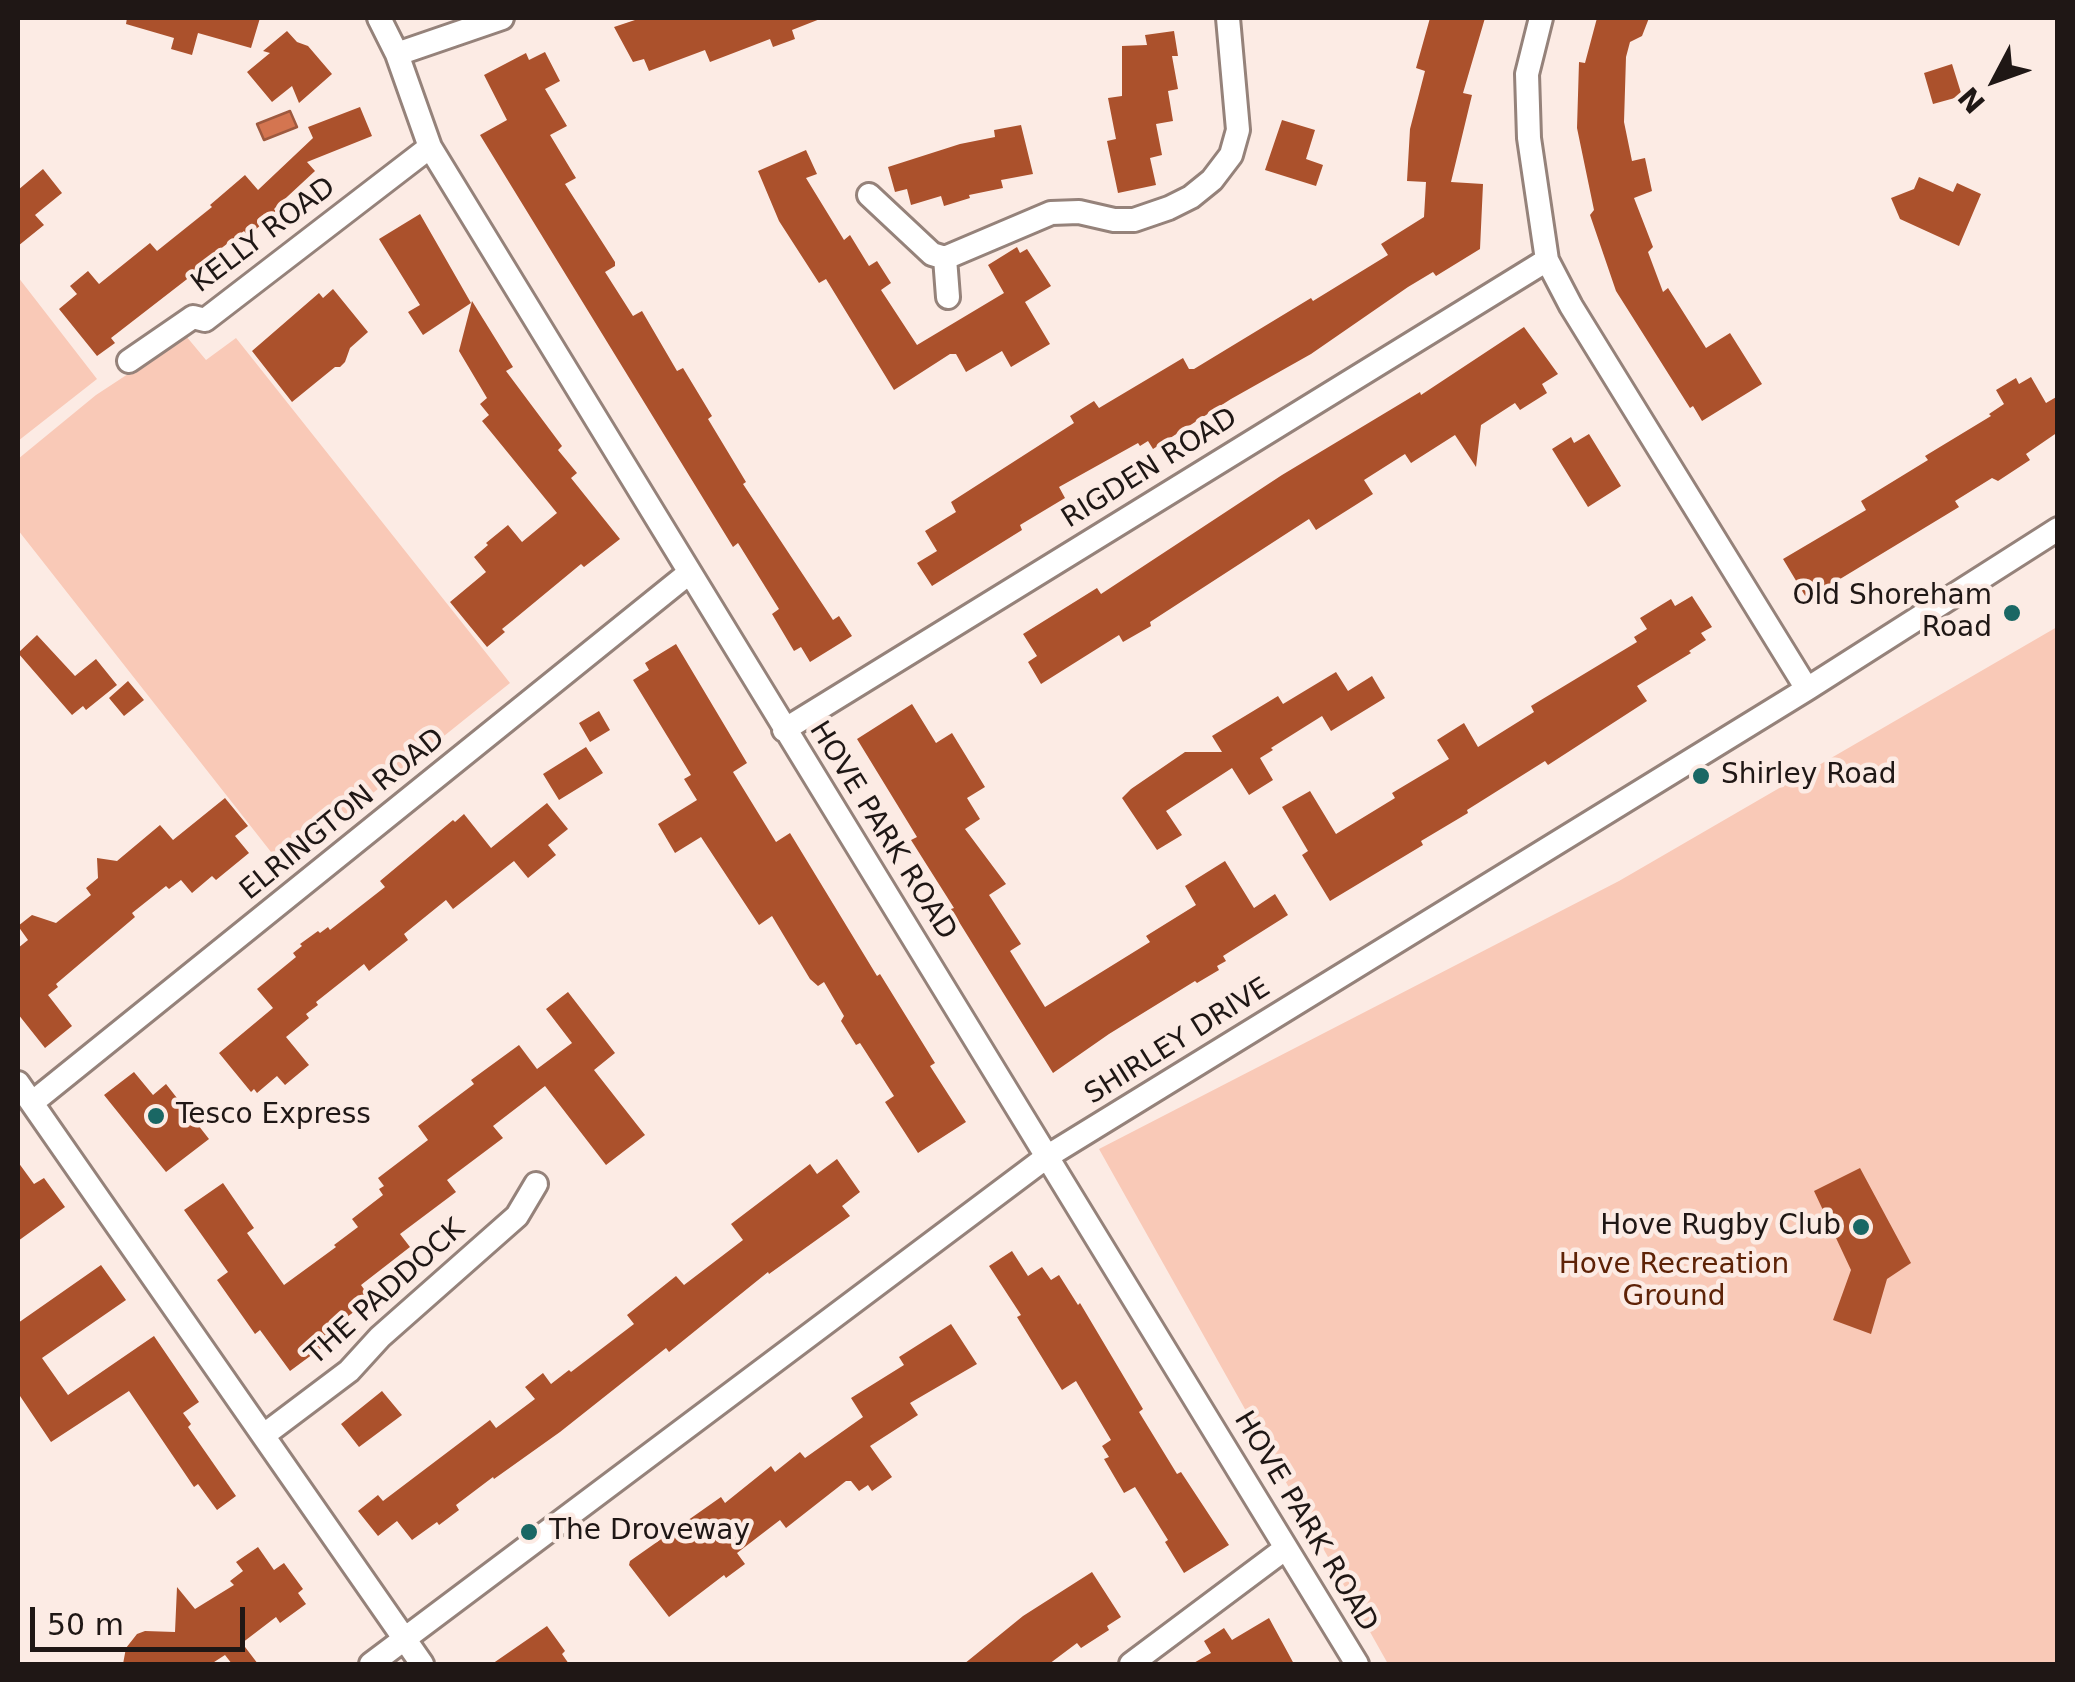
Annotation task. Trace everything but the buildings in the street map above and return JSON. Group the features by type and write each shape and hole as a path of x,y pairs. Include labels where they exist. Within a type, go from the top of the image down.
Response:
{"street":[{"name":"HOVE PARK ROAD","path":"378,18 397,54 430,147 1358,1664"},
{"path":"397,54 502,18"},
{"path":"869,195 932,254 945,258 1050,213 1079,212 1134,220 1180,202 1212,180 1231,155 1238,130 1228,18"},
{"path":"1541,18 1527,74 1530,138 1547,260 1571,306 1807,689"},
{"name":"KELLY ROAD","path":"130,360 193,318 205,320 430,147"},
{"path":"945,258 948,297"},
{"name":"RIGDEN ROAD","path":"784,730 1547,260"},
{"name":"SHIRLEY DRIVE","path":"371,1664 1048,1156 1807,689 2058,529"},
{"name":"ELRINGTON ROAD","path":"32,1102 688,573"},
{"path":"18,1083 422,1664"},
{"name":"THE PADDOCK","path":"264,1435 349,1370 380,1336 517,1216 536,1184"},
{"path":"1131,1664 1286,1548"}],"green space":[{"path":"18,277 97,379 18,441"},
{"path":"186,336 206,360 236,338 510,683 282,866 18,530 18,459 96,395"},
{"name":"Hove Recreation Ground","path":"2057,627 2057,1664 1388,1664 1099,1149 1619,881"}],"shaded area":[{"path":"290,111 297,127 264,140 257,124"}],"place":[{"name":"Old Shoreham Road","path":"2012,613"},
{"name":"Shirley Road","path":"1701,776"},
{"name":"Tesco Express","path":"156,1116"},
{"name":"Hove Rugby Club","path":"1861,1227"},
{"name":"The Droveway","path":"529,1532"}]}
